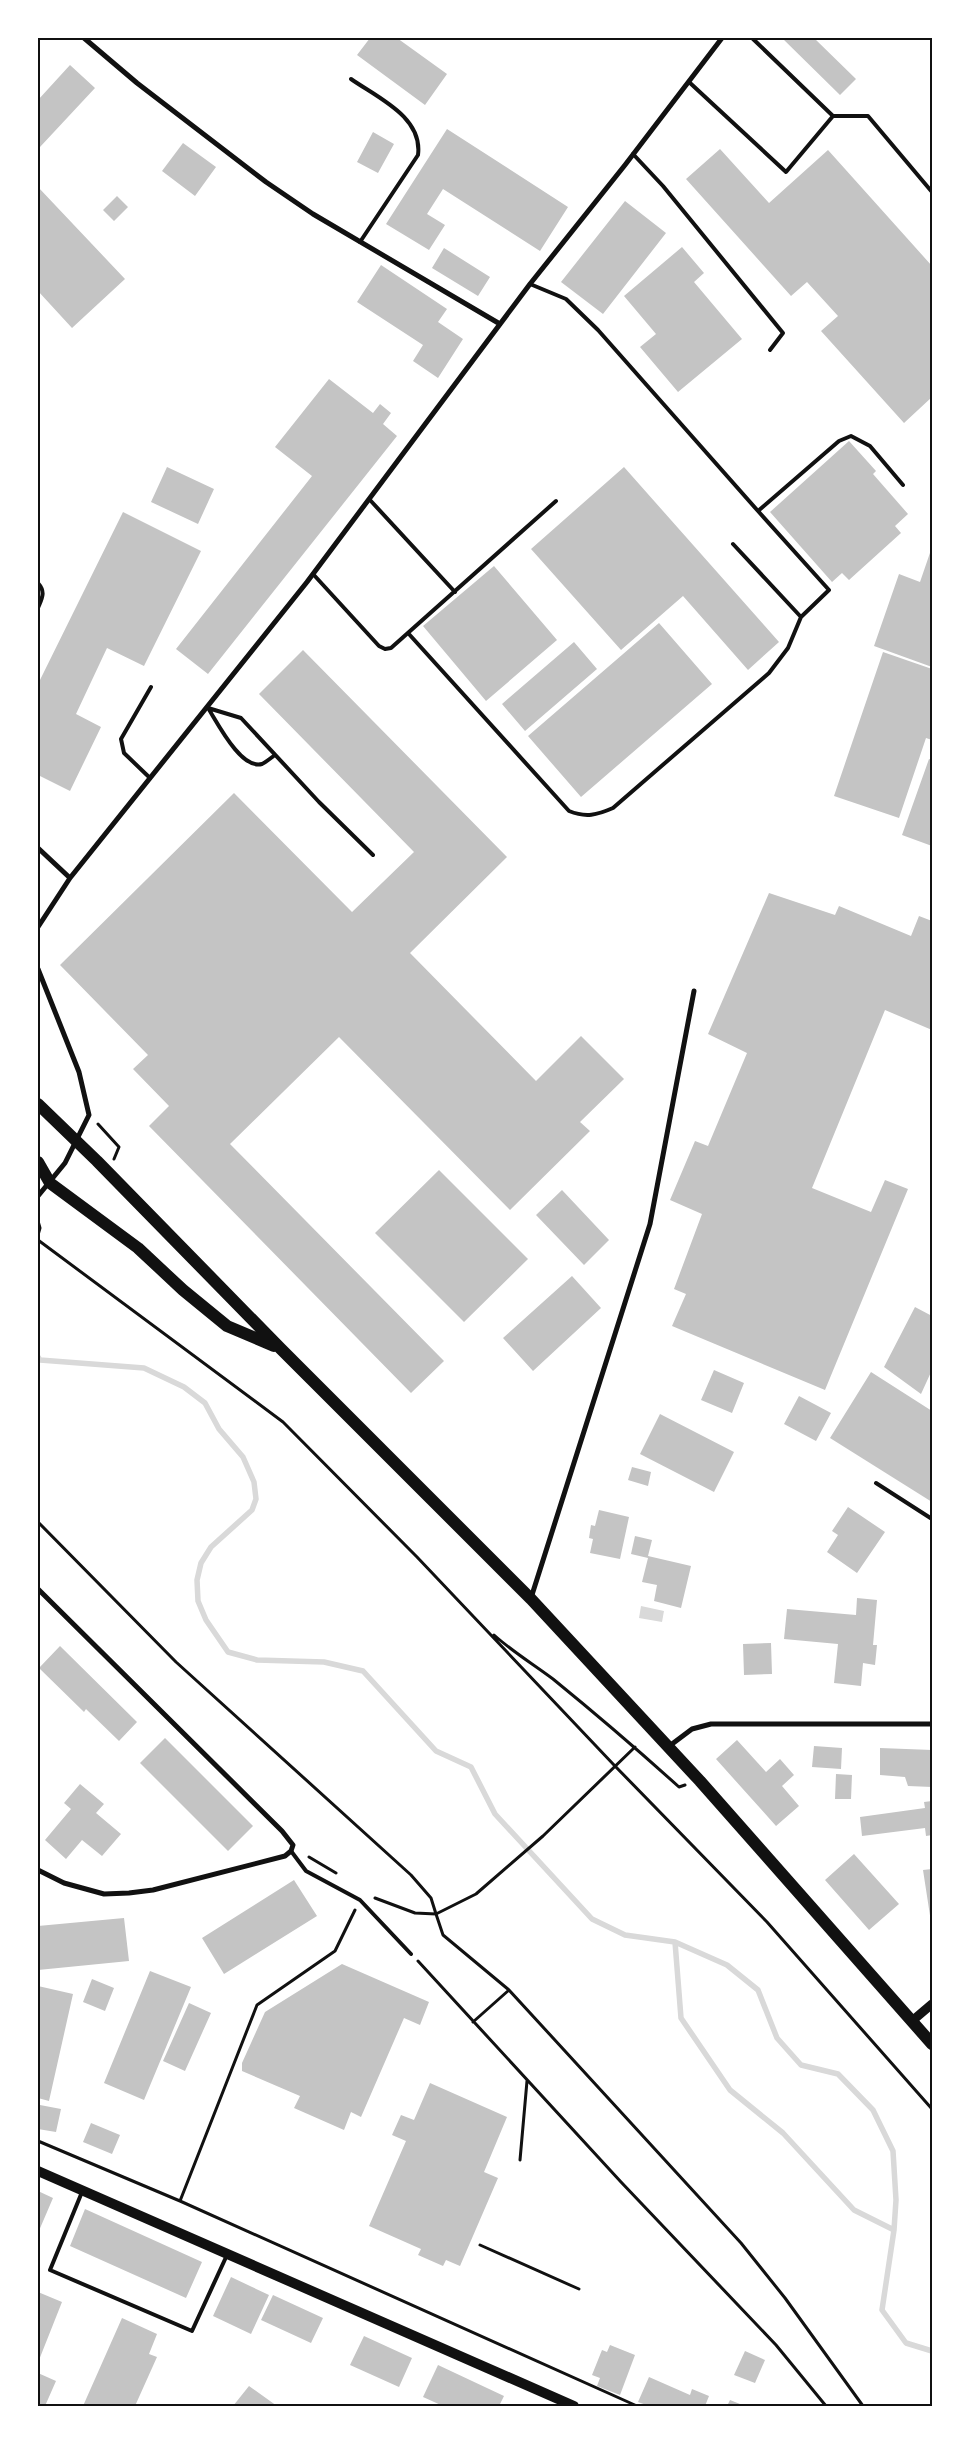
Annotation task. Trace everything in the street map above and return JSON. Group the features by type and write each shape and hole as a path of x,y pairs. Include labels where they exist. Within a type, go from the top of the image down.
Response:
{"main road":[{"path":"38,1104 97,1161 281,1349 531,1599 700,1782 932,2044"},
{"path":"38,1162 50,1183 138,1248 183,1290 227,1326 281,1349"},
{"path":"38,2171 574,2406"}],"street":[{"path":"84,38 137,83 266,182 360,242 500,324"},
{"path":"38,927 70,878 314,574 530,284 722,38"},
{"path":"38,848 70,878"},
{"path":"38,969 79,1072 89,1115 65,1163 38,1196"},
{"path":"531,1599 650,1224 694,991"},
{"path":"38,1589 282,1831 293,1845 291,1851 285,1856 153,1890 129,1893 104,1894 64,1883 38,1870"},
{"path":"668,1747 692,1729 711,1724 932,1724"},
{"path":"912,2021 932,2004"}],"lane":[{"path":"752,38 833,116 868,116 932,192"},
{"path":"351,79 412,124 420,144 418,156 360,242"},
{"path":"689,82 786,172 833,116"},
{"path":"633,154 662,186 783,333 770,350"},
{"path":"408,633 569,811 582,816 596,816 613,808 769,673 788,648 801,617 829,590 598,330 566,300 530,284"},
{"path":"758,511 839,441 851,436 870,446 903,485"},
{"path":"370,500 455,592"},
{"path":"314,574 379,646 385,649 391,648 556,501"},
{"path":"733,544 801,617"},
{"path":"38,583 43,590 38,608"},
{"path":"150,778 124,753 121,739 151,687"},
{"path":"208,708 241,718 318,802 373,855"},
{"path":"208,708 232,748 253,763 262,764 275,755"},
{"path":"876,1483 932,1519"},
{"path":"291,1851 306,1870 360,1900 411,1954"},
{"path":"83,2191 50,2270 192,2331 226,2255"}],"path":[{"path":"89,1115 118,1147 109,1174"},
{"path":"38,1220 40,1228 38,1235"},
{"path":"38,1240 283,1422 410,1550 614,1765 767,1922 932,2110"},
{"path":"38,1522 183,1668 411,1874 432,1898 443,1935 509,1990 741,2243 863,2406"},
{"path":"477,1620 515,1654 550,1677 635,1747 679,1787 700,1782"},
{"path":"436,1914 476,1894 542,1836 614,1765 635,1747"},
{"path":"180,2202 257,2005 335,1951 360,1900"},
{"path":"411,1954 776,2345 826,2406"},
{"path":"473,2022 509,1990"},
{"path":"520,2160 527,2080"},
{"path":"38,2141 180,2202 637,2406"},
{"path":"480,2245 579,2289"}],"shaded area":[{"path":"641,1606 664,1611 662,1622 639,1618"}],"building":[{"path":"370,38 397,38 447,74 425,105 357,55"},
{"path":"782,38 814,38 856,79 840,95"},
{"path":"70,65 95,88 40,147 38,145 38,100"},
{"path":"447,129 568,207 540,251 443,189 427,214 445,225 429,250 386,224"},
{"path":"373,132 394,144 378,173 357,162"},
{"path":"183,143 216,167 195,196 162,171"},
{"path":"720,149 769,203 828,150 932,266 932,397 904,423 821,331 838,316 807,282 791,296 686,179"},
{"path":"38,187 125,279 72,328 38,291"},
{"path":"117,196 128,207 114,221 103,210"},
{"path":"625,201 666,233 603,314 561,282"},
{"path":"682,247 704,273 694,282 742,339 678,392 640,347 656,334 624,296"},
{"path":"444,248 490,277 478,296 432,268"},
{"path":"381,265 447,309 438,322 463,339 438,378 413,361 423,345 357,302"},
{"path":"329,379 373,413 380,404 391,413 383,424 397,436 208,674 176,649 312,476 275,447"},
{"path":"849,441 876,471 873,474 908,514 895,526 901,533 849,580 842,573 832,582 770,512"},
{"path":"167,467 214,489 198,524 151,502"},
{"path":"624,467 779,642 748,670 683,596 621,650 531,549"},
{"path":"123,512 201,551 144,666 107,648 76,714 101,727 70,791 38,775 38,684"},
{"path":"932,547 932,667 874,646 899,574 920,582"},
{"path":"494,566 557,640 486,701 423,626"},
{"path":"659,623 712,684 581,797 528,736"},
{"path":"574,642 597,669 525,731 502,704"},
{"path":"303,650 507,857 410,953 536,1081 581,1036 624,1079 580,1122 590,1131 510,1210 339,1037 230,1144 444,1361 411,1393 149,1126 169,1106 133,1069 148,1055 60,965 234,793 352,912 414,852 259,694"},
{"path":"883,652 932,669 932,740 926,738 899,818 834,796"},
{"path":"929,759 932,760 932,846 902,835"},
{"path":"769,893 835,915 839,906 911,936 919,916 932,921 932,1030 885,1010 812,1188 871,1212 885,1180 908,1189 825,1390 672,1326 686,1294 674,1289 702,1214 670,1200 695,1141 708,1146 747,1053 708,1034"},
{"path":"439,1170 528,1259 464,1322 375,1233"},
{"path":"562,1190 609,1240 584,1265 536,1215"},
{"path":"572,1276 601,1308 533,1371 503,1338"},
{"path":"915,1307 932,1316 932,1370 921,1394 884,1367"},
{"path":"714,1370 744,1383 732,1413 701,1400"},
{"path":"871,1372 932,1411 932,1502 830,1438"},
{"path":"799,1396 831,1413 816,1441 784,1424"},
{"path":"660,1414 734,1452 714,1492 640,1454"},
{"path":"632,1467 651,1472 648,1486 628,1480"},
{"path":"848,1507 885,1532 857,1573 827,1552 838,1535 832,1531"},
{"path":"599,1510 629,1517 620,1559 590,1553 593,1539 589,1538 591,1525 595,1526"},
{"path":"635,1536 652,1540 648,1556 691,1566 681,1608 654,1601 657,1585 642,1582 648,1558 631,1554"},
{"path":"857,1598 877,1600 873,1645 877,1645 875,1665 863,1663 861,1686 834,1683 838,1644 784,1639 787,1609 856,1615"},
{"path":"771,1643 772,1674 744,1675 743,1644"},
{"path":"60,1646 137,1722 119,1741 86,1709 84,1712 39,1668"},
{"path":"165,1738 253,1826 228,1851 140,1763"},
{"path":"737,1740 766,1772 780,1759 794,1775 782,1786 799,1806 776,1826 716,1759"},
{"path":"814,1746 842,1748 841,1769 812,1767"},
{"path":"880,1748 932,1750 932,1787 908,1786 905,1777 880,1775"},
{"path":"836,1774 852,1775 851,1799 835,1799"},
{"path":"80,1784 104,1804 96,1813 121,1834 102,1856 82,1840 66,1859 45,1840 71,1809 64,1803"},
{"path":"932,1801 932,1835 926,1836 925,1828 862,1836 860,1817 925,1808 924,1802"},
{"path":"854,1854 899,1904 869,1930 825,1880"},
{"path":"932,1869 932,1921 931,1922 923,1870"},
{"path":"294,1880 317,1916 224,1974 202,1938"},
{"path":"124,1918 129,1961 38,1970 38,1926"},
{"path":"342,1964 429,2002 420,2025 404,2018 361,2117 351,2112 344,2130 294,2108 300,2096 242,2071 242,2063 265,2012"},
{"path":"150,1971 191,1987 144,2100 104,2083"},
{"path":"92,1979 114,1988 105,2011 83,2002"},
{"path":"38,1986 73,1994 49,2101 38,2098"},
{"path":"189,2003 211,2013 185,2071 163,2061"},
{"path":"430,2083 507,2117 484,2172 498,2178 460,2266 446,2260 443,2266 418,2255 421,2249 369,2226 406,2141 392,2135 401,2115 414,2120"},
{"path":"40,2105 61,2109 56,2132 38,2129"},
{"path":"91,2123 120,2135 112,2154 83,2142"},
{"path":"38,2191 53,2198 38,2233"},
{"path":"85,2209 202,2262 186,2298 70,2246"},
{"path":"231,2277 269,2295 251,2334 213,2316"},
{"path":"38,2292 62,2302 39,2360 38,2359"},
{"path":"273,2295 323,2318 311,2343 261,2320"},
{"path":"122,2318 157,2334 149,2354 157,2357 135,2406 83,2406"},
{"path":"364,2336 412,2358 399,2387 350,2365"},
{"path":"610,2345 635,2355 620,2395 597,2386 600,2378 592,2375 602,2350 607,2352"},
{"path":"745,2351 765,2360 755,2383 734,2375"},
{"path":"438,2365 504,2396 499,2406 443,2406 423,2397"},
{"path":"38,2373 56,2381 45,2406 38,2405"},
{"path":"649,2377 690,2395 692,2389 709,2396 705,2406 649,2406 638,2402"},
{"path":"249,2386 277,2406 233,2406"},
{"path":"730,2400 745,2406 727,2406"}],"waterway":[{"path":"38,1357 40,1360 144,1368 184,1387 205,1403 219,1429 243,1457 254,1482 256,1499 252,1510 211,1547 201,1563 197,1580 198,1601 206,1620 228,1652 257,1660 324,1662 363,1671 436,1751 471,1767 495,1814 592,1919 625,1935 675,1942 727,1965 758,1990 777,2038 801,2065 838,2074 873,2110 893,2151 896,2200 894,2230 882,2310 906,2343 932,2351"},
{"path":"675,1942 681,2018 730,2090 783,2133 854,2210 894,2230"}]}
